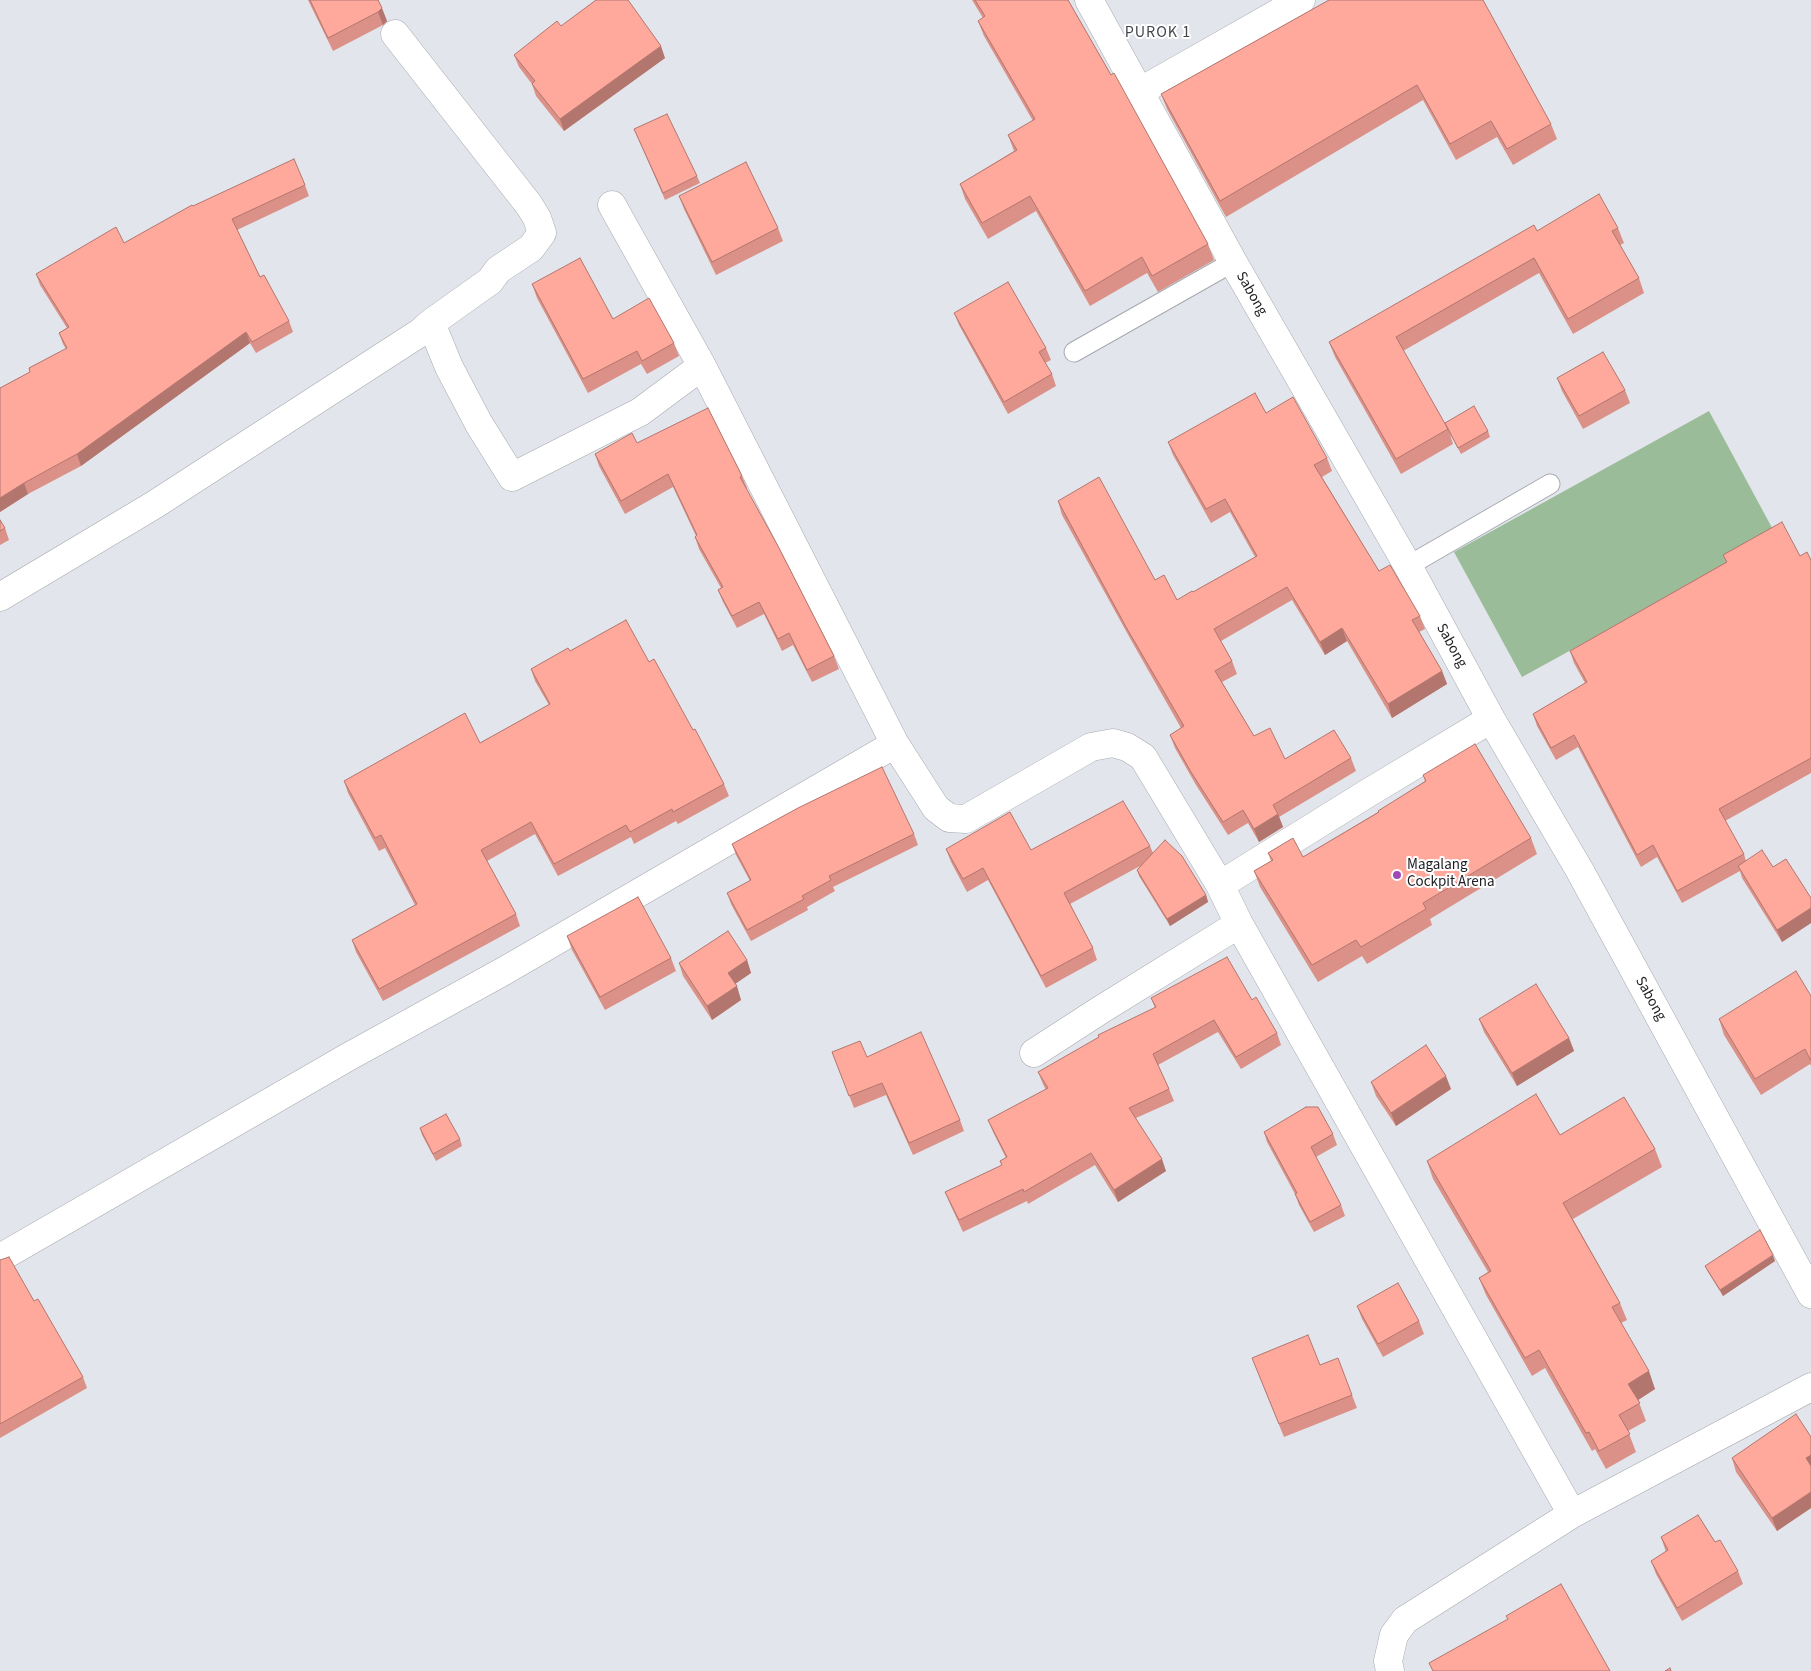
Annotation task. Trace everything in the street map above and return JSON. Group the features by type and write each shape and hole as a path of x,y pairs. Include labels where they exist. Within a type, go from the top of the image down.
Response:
{"street":[{"name":"Sabong","path":"1089,0 1233,262 1408,566 1491,719 1580,871 1811,1294"},
{"path":"1139,92 1301,0"},
{"path":"0,597 154,505 421,332 490,281 498,270 532,248 542,233 537,218 395,34"},
{"path":"612,205 702,366 895,744 936,808 949,818 966,819 1092,747 1113,742 1127,747 1143,757 1220,885 1239,924 1572,1514"},
{"path":"431,323 449,367 478,424 512,477 640,412 702,366"},
{"path":"1220,885 1491,719"},
{"path":"0,1258 348,1058 504,971 895,744"},
{"path":"1034,1053 1239,924"},
{"path":"1390,1671 1388,1662 1394,1635 1405,1620 1572,1514 1811,1387"}],"lane":[{"path":"1074,352 1233,262"},
{"path":"1408,566 1550,484"}],"green space":[{"path":"1709,411 1777,537 1522,677 1454,552"}],"building":[{"path":"310,0 378,0 382,8 378,12 328,38"},
{"path":"596,0 628,0 661,46 560,119 532,84 535,81 514,55 557,21 561,26"},
{"path":"975,0 1068,0 1111,75 1114,73 1208,244 1152,276 1142,257 1085,291 1030,196 982,223 960,184 1017,150 1008,135 1035,119 978,21 985,16"},
{"path":"1329,0 1483,0 1551,124 1507,149 1491,121 1450,144 1417,85 1220,201 1161,94"},
{"path":"667,114 697,176 663,193 634,129"},
{"path":"294,159 305,185 232,219 260,277 264,275 289,321 252,342 246,332 77,454 0,498 0,388 30,372 29,368 67,348 59,333 69,327 36,274 116,227 124,243 192,205"},
{"path":"746,162 778,228 712,262 679,196"},
{"path":"1599,194 1618,228 1612,231 1639,278 1568,319 1534,258 1396,337 1448,429 1396,459 1329,342 1534,225 1537,231"},
{"path":"580,258 613,319 649,298 674,343 642,361 637,351 583,379 532,284"},
{"path":"1008,282 1046,348 1039,352 1052,374 1004,402 954,313"},
{"path":"1603,352 1625,390 1579,416 1557,378"},
{"path":"1255,393 1266,413 1293,397 1327,458 1314,465 1379,571 1390,565 1420,616 1412,620 1442,671 1388,704 1342,628 1320,642 1287,587 1214,629 1232,661 1215,671 1254,736 1270,728 1285,759 1334,730 1351,758 1273,805 1278,814 1254,829 1243,810 1223,822 1191,772 1170,735 1184,726 1126,627 1058,501 1099,477 1155,580 1164,575 1177,600 1193,592 1257,556 1225,499 1206,509 1168,442"},
{"path":"1474,406 1488,431 1458,448 1445,423"},
{"path":"708,408 742,476 740,477 779,548 834,656 807,670 789,633 778,639 759,602 732,616 718,590 723,587 695,537 697,535 668,474 621,501 595,454 632,433 637,443"},
{"path":"0,520 5,528 0,531"},
{"path":"1782,522 1800,556 1807,552 1811,560 1811,758 1719,809 1744,854 1677,891 1653,845 1637,855 1574,735 1551,748 1533,714 1587,682 1570,651 1727,562 1723,555"},
{"path":"626,620 649,662 654,659 693,730 695,729 724,784 673,812 672,809 630,832 626,825 554,864 531,822 481,850 516,914 379,989 352,940 417,904 381,835 375,838 344,781 465,713 480,743 550,704 531,669 568,648 570,651"},
{"name":"Magalang Cockpit Arena","path":"1475,744 1531,838 1423,903 1426,909 1361,947 1356,940 1312,965 1254,871 1273,860 1268,853 1293,838 1303,857 1379,812 1426,781 1423,775"},
{"path":"882,767 914,834 829,876 831,880 802,896 804,899 747,930 727,893 751,880 732,844 798,808"},
{"path":"1123,801 1150,846 1064,893 1093,948 1041,976 983,868 963,879 946,849 1010,812 1031,850"},
{"path":"1165,840 1182,856 1206,895 1167,919 1137,870"},
{"path":"1762,850 1773,867 1786,859 1811,898 1811,908 1777,930 1738,866"},
{"path":"638,897 671,958 600,997 567,936"},
{"path":"728,931 747,960 728,973 737,986 707,1006 679,963"},
{"path":"1227,957 1252,1000 1256,997 1277,1033 1236,1057 1214,1020 1153,1054 1169,1089 1129,1108 1162,1159 1114,1190 1091,1153 1024,1192 1023,1189 959,1220 945,1192 1002,1165 1000,1161 1007,1157 988,1120 1048,1088 1038,1072 1099,1037 1098,1035 1156,1007 1151,998"},
{"path":"1796,971 1811,996 1811,1061 1805,1049 1755,1079 1719,1019"},
{"path":"1536,984 1569,1038 1512,1073 1479,1019"},
{"path":"921,1032 960,1120 909,1143 882,1083 849,1096 832,1052 860,1041 867,1057"},
{"path":"1426,1045 1446,1076 1391,1113 1371,1082"},
{"path":"1536,1094 1560,1135 1624,1097 1655,1149 1563,1203 1620,1303 1612,1307 1649,1371 1628,1384 1640,1403 1619,1415 1630,1434 1599,1451 1589,1432 1586,1433 1539,1350 1525,1358 1479,1278 1491,1271 1427,1161"},
{"path":"1306,1107 1318,1107 1333,1134 1311,1147 1341,1205 1310,1222 1295,1194 1297,1193 1264,1132"},
{"path":"446,1114 460,1139 433,1154 420,1128"},
{"path":"1760,1230 1773,1255 1720,1290 1705,1266"},
{"path":"9,1257 34,1301 38,1299 83,1377 0,1424 0,1260"},
{"path":"1398,1283 1419,1321 1378,1344 1357,1306"},
{"path":"1308,1335 1320,1365 1338,1358 1352,1395 1279,1424 1252,1358"},
{"path":"1796,1414 1811,1437 1811,1455 1806,1458 1811,1466 1811,1492 1772,1518 1732,1458"},
{"path":"1698,1515 1715,1542 1720,1540 1738,1571 1677,1608 1651,1561 1668,1550 1661,1537"},
{"path":"1561,1584 1610,1671 1433,1671 1429,1663 1508,1619 1506,1616"}],"place":[{"name":"Magalang Cockpit Arena","path":"1397,875"}],"district":[{"name":"PUROK 1","path":"1158,33"}]}
